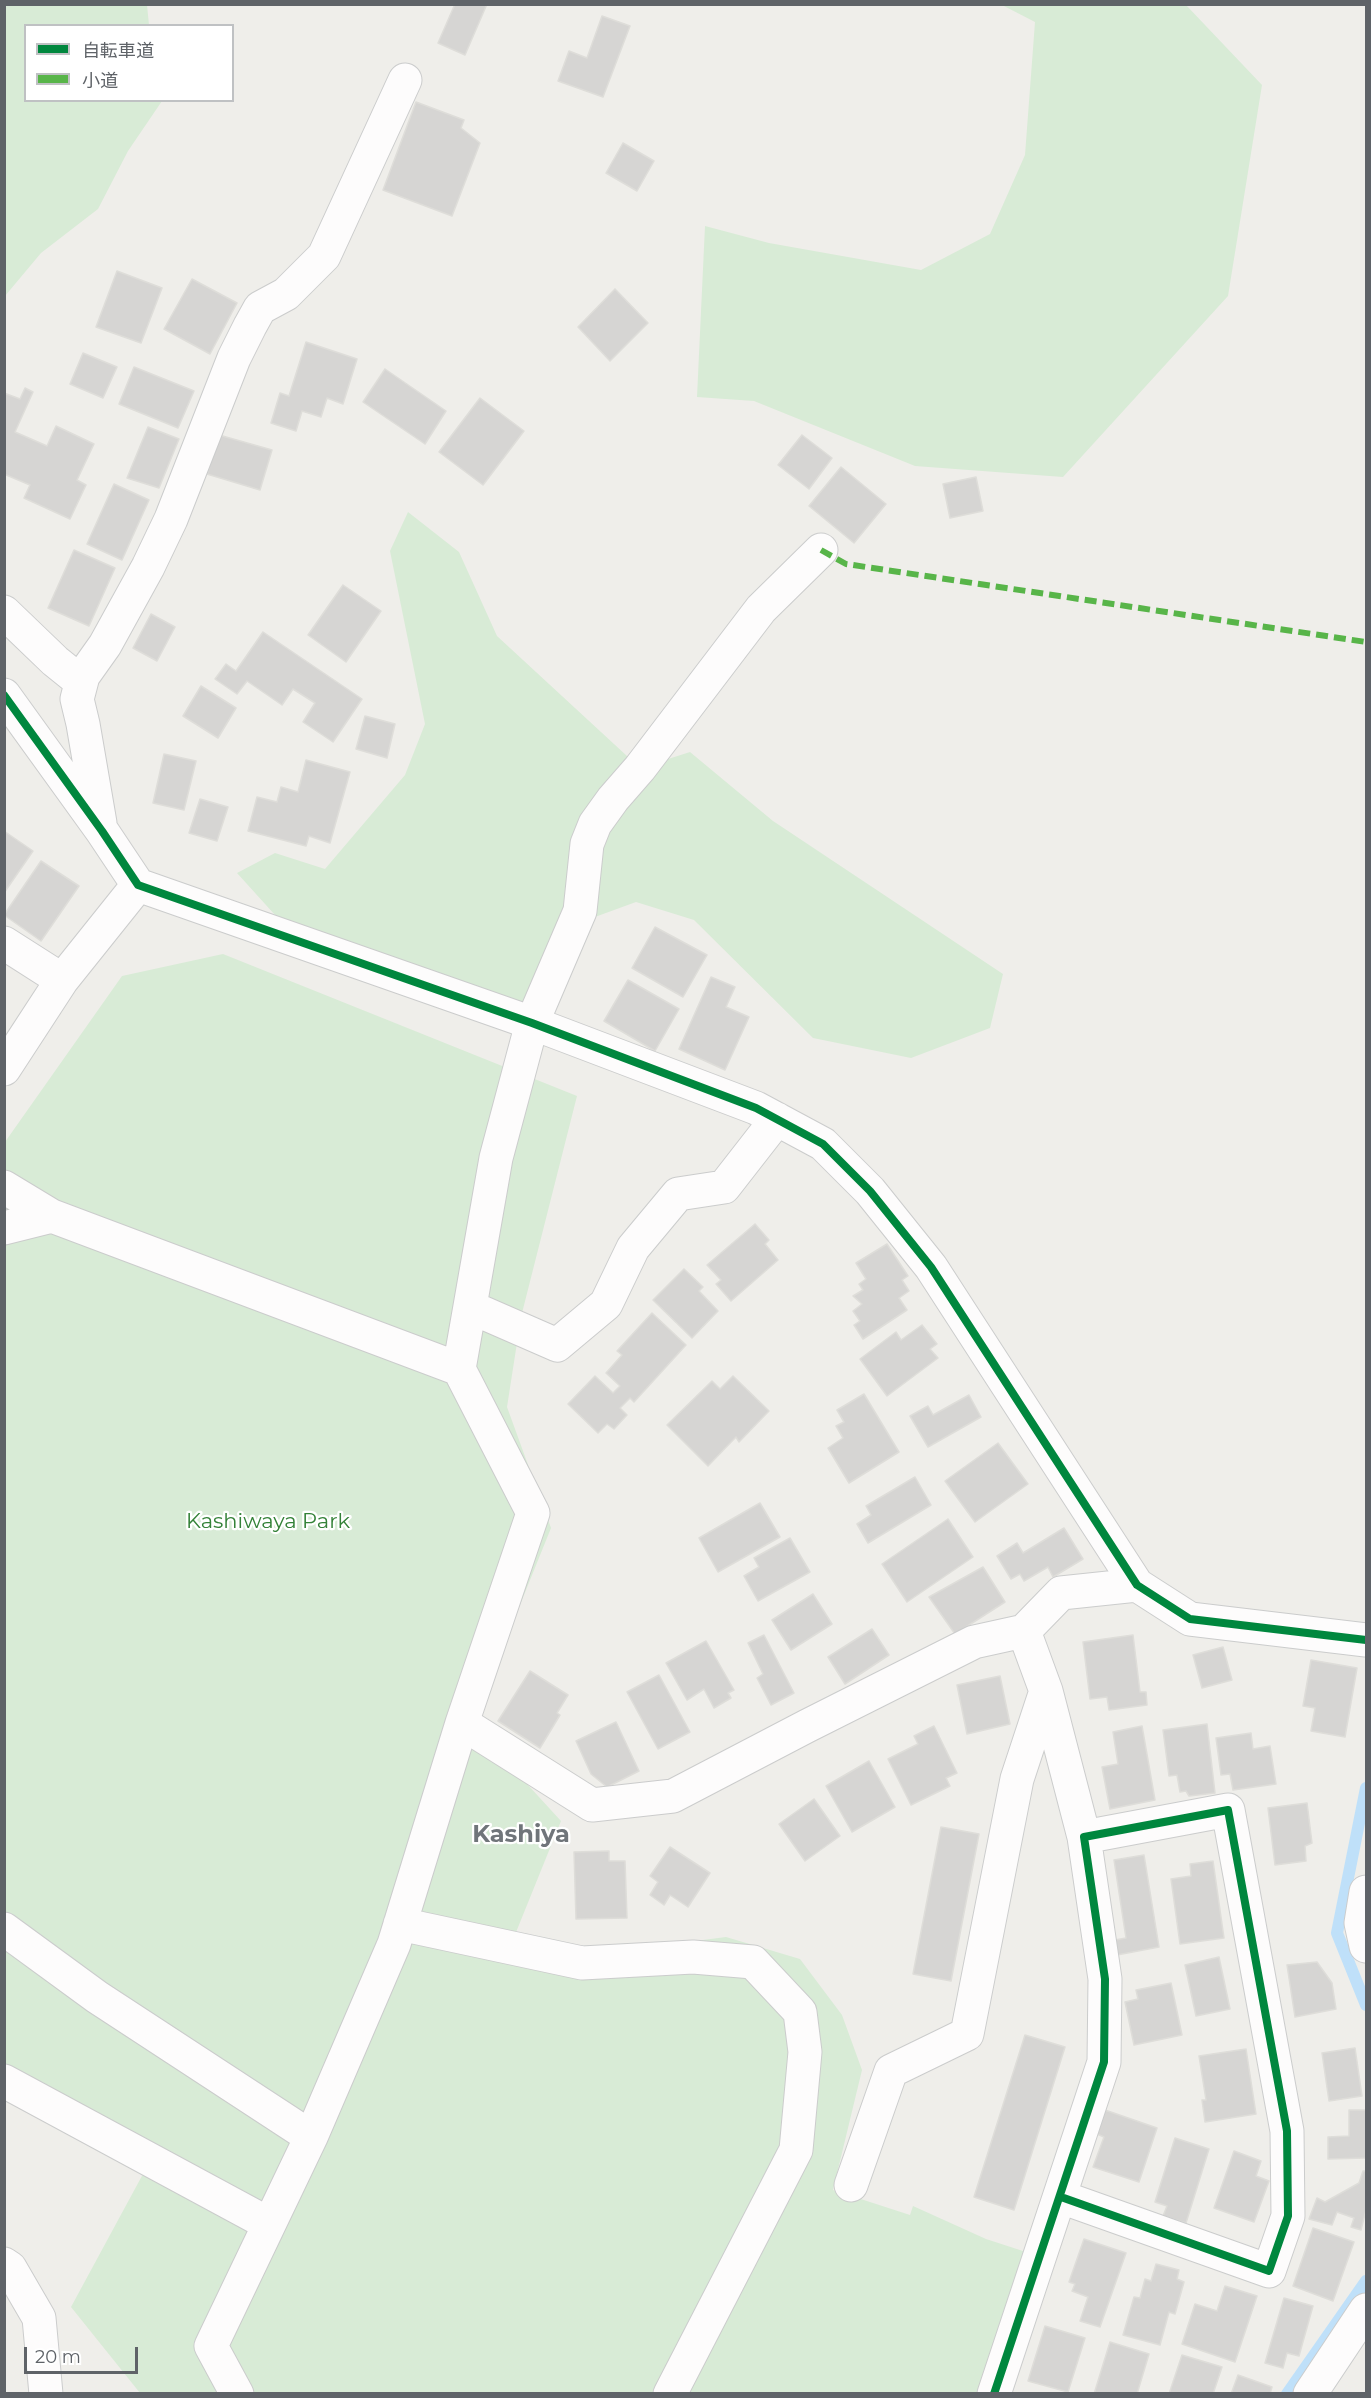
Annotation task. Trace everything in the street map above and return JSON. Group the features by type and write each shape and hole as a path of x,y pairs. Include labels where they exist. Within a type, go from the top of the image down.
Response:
{"street":[{"path":"102,831 77,699 81,682 148,567 167,529 226,378 250,326 260,308 286,294 324,256 405,80"},
{"path":"237,2394 211,2346 311,2137 389,1955 462,1723 533,1513 459,1369 496,1158 532,1023 580,911 587,844 595,824 760,609 821,550"},
{"path":"4,612 55,661 81,682"},
{"path":"4,695 138,885 532,1023 756,1108 823,1144 870,1191 930,1268 1137,1585 1190,1619 1366,1641"},
{"path":"4,1069 62,980 138,885"},
{"path":"4,943 62,980"},
{"path":"470,1307 556,1345 606,1304 633,1248 678,1194 724,1186 777,1119"},
{"path":"4,1187 52,1216 459,1369"},
{"path":"4,1228 52,1216"},
{"path":"462,1723 592,1805 673,1796 974,1642 1024,1631 1061,1593 1137,1585"},
{"path":"994,2394 1104,2062 1105,1979 1084,1837 1046,1691 1024,1631"},
{"path":"851,2185 891,2071 967,2034 1017,1779 1046,1691"},
{"path":"1061,2197 1269,2271 1287,2216 1287,2131 1228,1810 1084,1837"},
{"path":"1366,1892 1361,1923 1366,1946"},
{"path":"400,1924 582,1963 693,1957 753,1962 800,2012 805,2052 796,2150 670,2394"},
{"path":"4,1929 97,1997 311,2137"},
{"path":"4,2081 269,2224"},
{"path":"4,2264 10,2268 39,2318 46,2394"},
{"path":"1310,2394 1366,2310"}],"green space":[{"path":"5,4 147,5 149,24 24,24 24,102 161,102 128,151 98,209 41,253 5,296"},
{"path":"1002,5 1186,5 1262,85 1228,296 1063,477 915,466 754,401 697,397 705,226 769,243 921,270 990,234 1025,155 1035,22"},
{"path":"408,512 459,552 497,636 640,768 690,752 773,821 1003,974 990,1028 911,1058 813,1038 694,920 636,902 573,925 539,1006 362,963 275,915 237,873 275,853 325,869 405,775 425,724 390,551"},
{"name":"Kashiwaya Park","path":"223,954 577,1096 521,1317 507,1407 551,1528 472,1724 561,1821 508,1952 603,1953 726,1937 800,1959 842,2015 862,2070 833,2190 910,2215 913,2206 986,2239 1026,2252 984,2393 140,2393 71,2307 143,2174 5,2076 5,1142 122,976"}],"building":[{"path":"455,4 487,4 465,55 438,43"},
{"path":"602,16 630,26 603,97 558,81 569,51 587,58"},
{"path":"416,102 464,120 461,128 480,143 452,216 383,190"},
{"path":"623,143 654,161 637,191 606,173"},
{"path":"117,271 162,288 141,343 96,327"},
{"path":"192,279 237,303 210,354 164,329"},
{"path":"615,289 648,323 610,361 578,327"},
{"path":"306,342 357,359 343,404 327,398 321,417 302,411 296,431 271,423 280,393 289,396"},
{"path":"83,353 117,367 103,398 70,384"},
{"path":"134,367 194,391 178,428 119,404"},
{"path":"385,369 446,411 425,444 363,402"},
{"path":"25,388 33,392 15,432 47,446 56,426 94,444 77,480 86,485 70,519 24,498 30,485 4,474 4,393 20,399"},
{"path":"480,398 524,431 483,485 439,452"},
{"path":"148,427 179,439 159,488 127,478"},
{"path":"219,435 272,450 260,490 207,474"},
{"path":"802,435 832,458 809,489 778,465"},
{"path":"841,467 886,504 854,543 809,506"},
{"path":"976,477 983,511 950,518 943,484"},
{"path":"114,484 149,500 122,560 87,544"},
{"path":"74,550 115,568 89,626 48,608"},
{"path":"343,585 381,611 346,662 308,635"},
{"path":"151,614 175,627 157,661 133,648"},
{"path":"263,632 362,699 333,742 303,722 315,703 293,689 282,705 247,681 237,694 215,679 226,664 236,671"},
{"path":"201,686 236,708 218,738 183,716"},
{"path":"365,716 395,724 387,758 356,749"},
{"path":"164,754 196,761 184,810 153,803"},
{"path":"306,760 350,772 330,843 309,836 306,846 248,831 257,797 277,802 281,787 298,792"},
{"path":"200,799 228,807 217,841 189,833"},
{"path":"4,831 33,851 4,893"},
{"path":"41,861 79,886 41,941 4,915"},
{"path":"655,927 707,955 683,997 632,968"},
{"path":"711,977 735,987 726,1007 749,1017 725,1070 679,1049"},
{"path":"628,980 679,1009 655,1051 604,1021"},
{"path":"755,1224 769,1240 765,1244 778,1260 731,1301 716,1284 721,1280 707,1265"},
{"path":"887,1244 908,1276 902,1280 909,1291 899,1298 907,1310 863,1339 854,1325 860,1321 853,1311 862,1304 853,1296 863,1290 859,1284 866,1279 856,1263"},
{"path":"684,1269 703,1287 699,1291 718,1311 692,1338 653,1300"},
{"path":"652,1313 686,1345 634,1402 630,1398 620,1408 627,1415 614,1429 607,1424 598,1433 568,1404 595,1376 613,1393 620,1386 606,1373 622,1355 617,1351"},
{"path":"922,1325 937,1344 930,1349 938,1358 887,1396 860,1359 896,1332 901,1340"},
{"path":"733,1376 769,1411 739,1442 736,1437 708,1466 667,1425 712,1381 720,1389"},
{"path":"864,1394 899,1452 849,1483 828,1448 843,1438 836,1426 844,1422 837,1410"},
{"path":"969,1395 981,1417 928,1447 910,1416 928,1406 933,1415"},
{"path":"998,1443 1028,1484 975,1522 945,1481"},
{"path":"915,1477 931,1505 868,1543 857,1524 871,1515 866,1506"},
{"path":"760,1503 780,1537 718,1572 699,1538"},
{"path":"948,1519 973,1557 907,1602 882,1564"},
{"path":"1064,1528 1083,1559 1053,1577 1048,1567 1024,1581 1020,1574 1011,1579 997,1556 1017,1543 1023,1553"},
{"path":"790,1538 810,1572 758,1601 744,1576 759,1567 754,1558"},
{"path":"983,1567 1005,1602 955,1634 929,1597"},
{"path":"813,1594 832,1624 791,1650 772,1620"},
{"path":"872,1629 889,1655 845,1684 828,1657"},
{"path":"764,1635 794,1693 771,1705 757,1678 763,1674 748,1643"},
{"path":"1133,1635 1140,1692 1146,1692 1147,1705 1109,1710 1107,1697 1090,1699 1083,1642"},
{"path":"706,1641 734,1690 728,1693 731,1698 714,1708 704,1689 687,1700 666,1663"},
{"path":"1223,1647 1232,1680 1202,1688 1193,1655"},
{"path":"1311,1660 1357,1668 1345,1737 1311,1731 1315,1708 1303,1706"},
{"path":"530,1671 568,1695 557,1713 560,1715 540,1748 498,1721"},
{"path":"659,1675 690,1732 658,1749 627,1692"},
{"path":"1000,1676 1010,1724 967,1734 957,1685"},
{"path":"616,1722 639,1771 607,1787 591,1774 576,1741"},
{"path":"1207,1724 1215,1793 1189,1796 1186,1791 1180,1792 1177,1775 1169,1776 1163,1730"},
{"path":"934,1726 957,1773 946,1778 950,1786 911,1805 888,1759 918,1744 914,1736"},
{"path":"1142,1726 1155,1800 1110,1809 1102,1767 1118,1764 1113,1732"},
{"path":"1251,1733 1253,1749 1270,1746 1276,1784 1233,1790 1230,1774 1221,1775 1216,1738"},
{"path":"869,1761 895,1807 852,1832 826,1786"},
{"path":"814,1799 840,1836 805,1861 779,1824"},
{"path":"1307,1803 1312,1843 1305,1846 1306,1861 1275,1865 1268,1808"},
{"path":"941,1827 979,1834 951,1981 913,1974"},
{"path":"670,1847 710,1873 688,1907 670,1895 664,1905 650,1895 658,1882 650,1876"},
{"path":"609,1851 609,1861 625,1861 627,1918 576,1919 574,1852"},
{"path":"1144,1855 1159,1947 1117,1955 1115,1940 1126,1938 1114,1860"},
{"path":"1213,1861 1224,1938 1180,1944 1171,1879 1191,1876 1190,1864"},
{"path":"1219,1957 1230,2009 1196,2016 1185,1965"},
{"path":"1317,1962 1332,1983 1336,2009 1295,2017 1287,1965"},
{"path":"1171,1983 1182,2035 1134,2045 1125,2002 1138,1999 1136,1990"},
{"path":"1025,2035 1065,2047 1014,2210 974,2197"},
{"path":"1355,2048 1362,2096 1329,2101 1322,2053"},
{"path":"1246,2049 1256,2114 1205,2122 1202,2100 1206,2100 1199,2056"},
{"path":"1105,2110 1157,2128 1139,2182 1093,2167 1104,2137 1097,2134"},
{"path":"1349,2110 1366,2110 1366,2158 1328,2159 1328,2137 1349,2136"},
{"path":"1175,2138 1209,2149 1186,2223 1163,2216 1167,2206 1155,2202"},
{"path":"1234,2151 1261,2161 1256,2176 1269,2181 1254,2222 1214,2208"},
{"path":"1363,2171 1366,2171 1366,2210 1361,2230 1351,2227 1354,2218 1337,2212 1332,2225 1309,2219 1317,2198 1325,2202 1359,2183"},
{"path":"1313,2228 1354,2242 1333,2301 1293,2286"},
{"path":"1084,2239 1126,2253 1100,2327 1080,2321 1088,2297 1072,2291 1075,2284 1069,2282"},
{"path":"1156,2264 1179,2270 1177,2279 1184,2282 1175,2314 1169,2312 1160,2345 1123,2335 1134,2297 1140,2298 1145,2279 1151,2281"},
{"path":"1225,2286 1257,2296 1235,2362 1182,2344 1195,2304 1217,2311"},
{"path":"1284,2298 1313,2306 1299,2356 1287,2353 1283,2368 1265,2363"},
{"path":"1045,2326 1085,2338 1068,2392 1028,2381"},
{"path":"1110,2342 1149,2354 1137,2394 1094,2394"},
{"path":"1182,2355 1222,2367 1213,2394 1169,2394"},
{"path":"1238,2375 1272,2387 1270,2394 1231,2394"}],"waterway":[{"path":"1366,1788 1337,1933 1366,2005"},
{"path":"1287,2394 1366,2281"}],"marked path":[{"path":"821,550 846,564 1366,642"}],"cycle path":[{"path":"4,695 138,885 532,1023 756,1108 823,1144 870,1191 931,1267 1137,1585 1190,1619 1366,1640"},
{"path":"994,2394 1104,2062 1105,1979 1084,1837 1228,1810 1287,2131 1288,2216 1269,2271 1061,2197"}],"district":[{"name":"Kashiya","path":"521,1835"}]}
